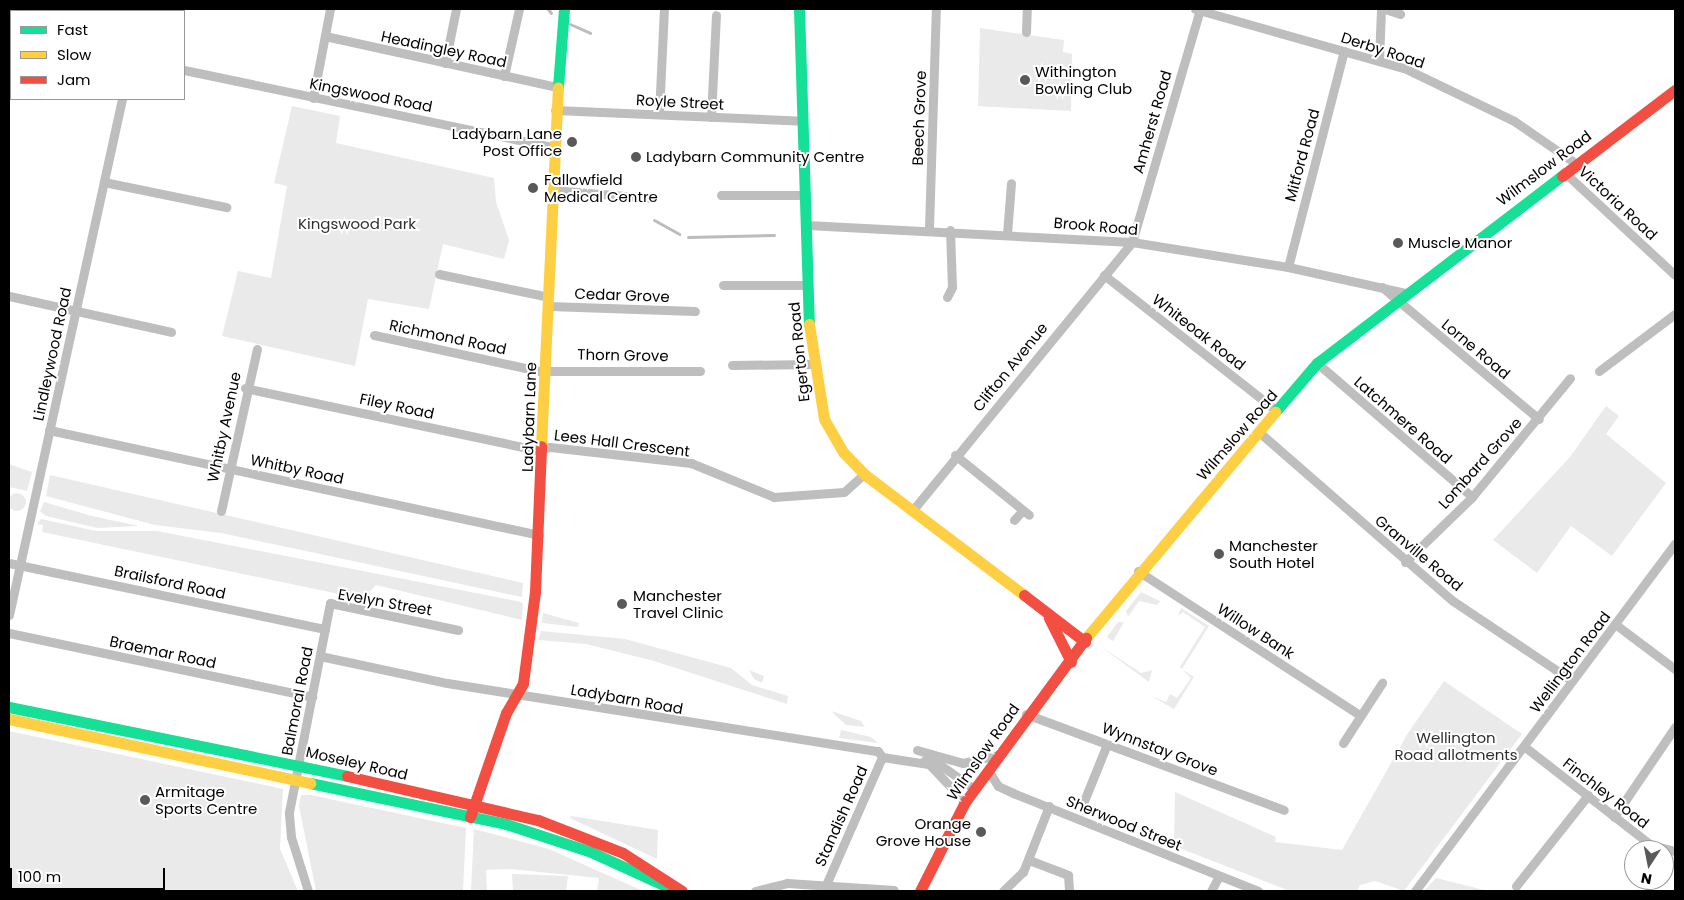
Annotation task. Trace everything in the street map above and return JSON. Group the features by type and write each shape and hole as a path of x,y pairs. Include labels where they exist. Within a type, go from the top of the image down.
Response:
{"main road":[{"name":"Ladybarn Lane","path":"470,816 523,683 532,618 543,448 553,146 564,9"},
{"name":"Egerton Road","path":"798,9 807,225 807,285 812,364 819,406 830,432 864,474 1049,618 1085,642"},
{"name":"Wilmslow Road","path":"920,891 937,850 965,802 1026,714 1071,662 1138,572 1317,363 1405,292 1675,90"},
{"name":"Egerton Road","path":"1049,618 1071,662"},
{"name":"Moseley Road","path":"9,707 299,765 473,805 582,834 636,860 682,891"},
{"name":"Moseley Road","path":"9,719 470,816 591,852 677,891"}],"street":[{"path":"313,98 330,9"},
{"path":"444,63 456,9"},
{"path":"504,76 519,9"},
{"path":"659,114 664,9"},
{"name":"Beech Grove","path":"929,228 936,9"},
{"path":"1026,9 1026,32"},
{"name":"Derby Road","path":"1198,9 1379,60 1514,121 1575,163"},
{"name":"Amherst Road","path":"1132,242 1198,9"},
{"path":"1379,60 1381,9"},
{"path":"1385,9 1400,14"},
{"path":"711,117 716,15"},
{"name":"Headingley Road","path":"324,36 557,87"},
{"name":"Mitford Road","path":"1288,267 1344,51"},
{"name":"Kingswood Road","path":"185,70 553,146"},
{"name":"Lindleywood Road","path":"9,615 122,100"},
{"name":"Royle Street","path":"555,110 803,121"},
{"name":"Victoria Road","path":"1564,172 1675,275"},
{"path":"104,182 226,207"},
{"path":"1007,234 1011,183"},
{"path":"552,190 650,198"},
{"path":"721,195 806,195"},
{"name":"Brook Road","path":"807,225 929,228 1132,242 1288,267 1380,285 1405,292"},
{"path":"947,297 952,287 950,230"},
{"name":"Clifton Avenue","path":"912,511 955,455 1132,242"},
{"name":"Cedar Grove","path":"440,274 549,302 695,311"},
{"name":"Whiteoak Road","path":"1104,275 1277,411"},
{"path":"723,286 807,285"},
{"path":"1380,285 1395,300"},
{"path":"9,296 171,332"},
{"name":"Lorne Road","path":"1395,300 1538,419"},
{"path":"1599,371 1675,314"},
{"name":"Richmond Road","path":"374,335 539,370 546,368"},
{"name":"Whitby Avenue","path":"221,512 245,388 257,349"},
{"name":"Latchmere Road","path":"1317,363 1472,497"},
{"path":"732,365 812,364"},
{"name":"Thorn Grove","path":"546,368 700,371"},
{"name":"Lombard Grove","path":"1405,562 1472,497 1570,378"},
{"name":"Filey Road","path":"245,388 543,448"},
{"name":"Whitby Road","path":"49,430 538,535"},
{"name":"Granville Road","path":"1259,432 1405,562 1453,600 1572,680"},
{"name":"Lees Hall Crescent","path":"543,448 691,463 774,496 844,492 864,474"},
{"path":"955,455 1026,513 1014,520"},
{"name":"Wellington Road","path":"1417,890 1675,544"},
{"name":"Brailsford Road","path":"9,563 325,629"},
{"name":"Willow Bank","path":"1138,572 1358,714"},
{"name":"Evelyn Street","path":"325,629 330,603 458,630"},
{"path":"1615,624 1675,669"},
{"name":"Balmoral Road","path":"308,891 290,830 296,779 325,629"},
{"name":"Braemar Road","path":"9,633 312,697"},
{"name":"Ladybarn Road","path":"320,656 518,694 878,751 882,757 928,764"},
{"path":"1343,744 1358,714 1382,683"},
{"name":"Wynnstay Grove","path":"1026,714 1284,810"},
{"path":"1614,817 1675,727"},
{"path":"1084,801 1107,744"},
{"name":"Finchley Road","path":"1525,747 1651,846 1675,851"},
{"path":"917,750 963,763 997,755"},
{"path":"917,750 965,802"},
{"path":"917,750 974,789"},
{"name":"Standish Road","path":"825,887 882,757"},
{"name":"Sherwood Street","path":"988,770 998,786 1258,891"},
{"path":"1516,886 1588,795"},
{"path":"1003,891 1029,860 1049,806"},
{"path":"1029,860 1068,875 1069,891"},
{"path":"1211,891 1219,876"},
{"path":"755,891 787,883 825,887 894,890"}],"green space":[{"name":"Withington Bowling Club","path":"980,28 1064,40 1063,52 1072,54 1071,111 978,106"},
{"name":"Kingswood Park","path":"292,106 340,116 336,143 494,178 496,202 509,240 504,259 443,244 429,309 368,299 355,366 222,336 238,271 271,278 287,186 274,183"},
{"path":"1606,406 1619,416 1606,434 1666,483 1612,556 1571,526 1537,573 1493,540 1570,457"},
{"path":"9,464 32,472 27,491 9,487"},
{"path":"50,475 523,583 522,597 221,533 155,525 46,496"},
{"path":"17,493 23,496 26,502 23,508 17,511 11,508 8,502 11,496"},
{"path":"44,502 92,516 139,526 97,528 46,516 40,511"},
{"path":"41,519 96,531 157,531 517,601 523,603 522,620 376,585 363,599 42,532 43,525 37,524"},
{"path":"1141,592 1160,601 1157,605 1139,601 1128,617 1126,611"},
{"path":"1181,608 1209,626 1182,669 1180,667 1205,627 1183,612 1178,616"},
{"path":"543,613 579,623 578,627 542,623"},
{"path":"1118,622 1124,622 1113,641 1107,637"},
{"path":"541,631 625,639 731,668 752,685 788,696 787,704 654,661 586,644 538,640"},
{"path":"1100,646 1141,673 1152,670 1149,682"},
{"path":"1182,669 1194,677 1174,709 1151,696 1166,702 1170,694 1177,698 1191,678"},
{"path":"749,670 764,676 762,683 754,679"},
{"name":"Wellington Road allotments","path":"1444,681 1522,734 1404,891 1375,881 1360,885 1357,891 1290,891 1174,846 1175,792 1276,837 1275,842 1342,850 1408,733"},
{"path":"831,711 861,721 865,727 846,725"},
{"path":"841,730 871,737 878,743 839,738"},
{"name":"Armitage Sports Centre","path":"9,731 283,789 280,849 298,891 9,891"},
{"path":"301,795 311,795 466,828 463,891 316,891 299,806"},
{"path":"571,816 658,830 657,859 570,818"},
{"path":"474,829 549,849 643,891 597,891 599,878 510,869 486,870 487,891 471,891"},
{"path":"512,874 568,876 566,891 513,891"},
{"path":"1436,878 1484,890 1490,891 1424,891"}],"waterway":[{"path":"548,9 551,13"},
{"path":"570,24 590,33"},
{"path":"654,220 679,234"},
{"path":"688,237 774,235"}],"traffic: fast":[{"path":"558,87 564,9"},
{"path":"799,9 809,324"},
{"path":"1275,412 1317,363 1562,176"},
{"path":"9,707 347,776"},
{"path":"310,783 506,824 591,852 666,886"}],"traffic: slow":[{"path":"541,446 558,87"},
{"path":"809,324 824,419 844,453 864,474 1024,595"},
{"path":"1086,638 1275,412"},
{"path":"9,719 310,783"}],"traffic: jam":[{"path":"1562,176 1675,90"},
{"path":"470,817 506,713 523,683 535,592 541,446"},
{"path":"1024,595 1085,642"},
{"path":"1049,618 1071,662"},
{"path":"920,891 965,802 1086,638"},
{"path":"347,776 538,820 623,853 682,891"}],"place":[{"name":"Withington Bowling Club","path":"1025,80"},
{"name":"Ladybarn Lane Post Office","path":"572,142"},
{"name":"Ladybarn Community Centre","path":"636,157"},
{"name":"Fallowfield Medical Centre","path":"533,188"},
{"name":"Muscle Manor","path":"1398,243"},
{"name":"Manchester South Hotel","path":"1219,554"},
{"name":"Manchester Travel Clinic","path":"622,604"},
{"name":"Armitage Sports Centre","path":"145,800"},
{"name":"Orange Grove House","path":"981,832"}]}
